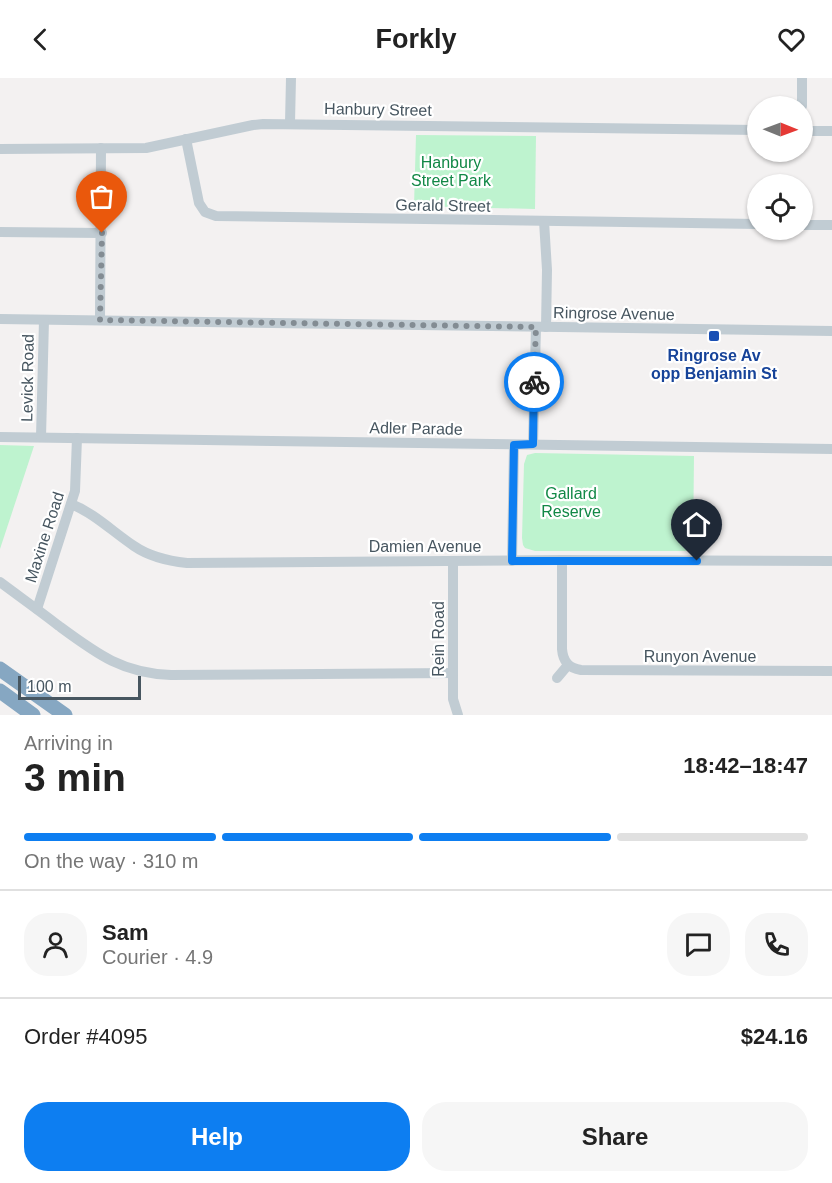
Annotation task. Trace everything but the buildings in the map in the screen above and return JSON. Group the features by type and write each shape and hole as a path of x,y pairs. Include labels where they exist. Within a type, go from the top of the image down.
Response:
{"highway":[{"path":"0,669 65,715"},
{"path":"0,691 33,715"}],"street":[{"path":"290,123 291,78"},
{"path":"802,78 802,96"},
{"name":"Hanbury Street","path":"0,149 146,148 253,124 290,123 747,130"},
{"path":"813,131 832,131"},
{"name":"Gerald Street","path":"186,139 199,203 205,212 216,216 747,224"},
{"path":"100,320 101,148"},
{"path":"533,444 541,327 548,270 544,221"},
{"path":"813,225 832,225"},
{"path":"0,232 102,233"},
{"name":"Ringrose Avenue","path":"0,319 832,331"},
{"name":"Levick Road","path":"41,437 44,320"},
{"name":"Adler Parade","path":"0,436 832,449"},
{"name":"Maxine Road","path":"37,609 75,488 77,438"},
{"path":"512,561 514,445"},
{"name":"Damien Avenue","path":"71,504 84,509 145,553 160,559 187,563 562,560 832,561"},
{"path":"557,678 568,665 563,658 562,650 562,560"},
{"name":"Rein Road","path":"453,561 453,673 454,702 458,715"},
{"path":"0,582 102,657 128,668 154,674 453,673"},
{"name":"Runyon Avenue","path":"568,665 582,670 832,671"}],"green space":[{"name":"Hanbury Street Park","path":"416,135 536,136 535,209 414,206"},
{"path":"0,445 34,446 0,549"},
{"name":"Gallard Reserve","path":"535,453 694,456 693,551 535,551 525,548 522,538 524,464 527,455"}],"way so far":[{"path":"102,233 100,320 536,327 534,382"}],"place":[{"name":"Ringrose Av opp Benjamin St","path":"714,336"}],"route":[{"path":"534,382 533,444 514,445 512,561 697,561"}]}
